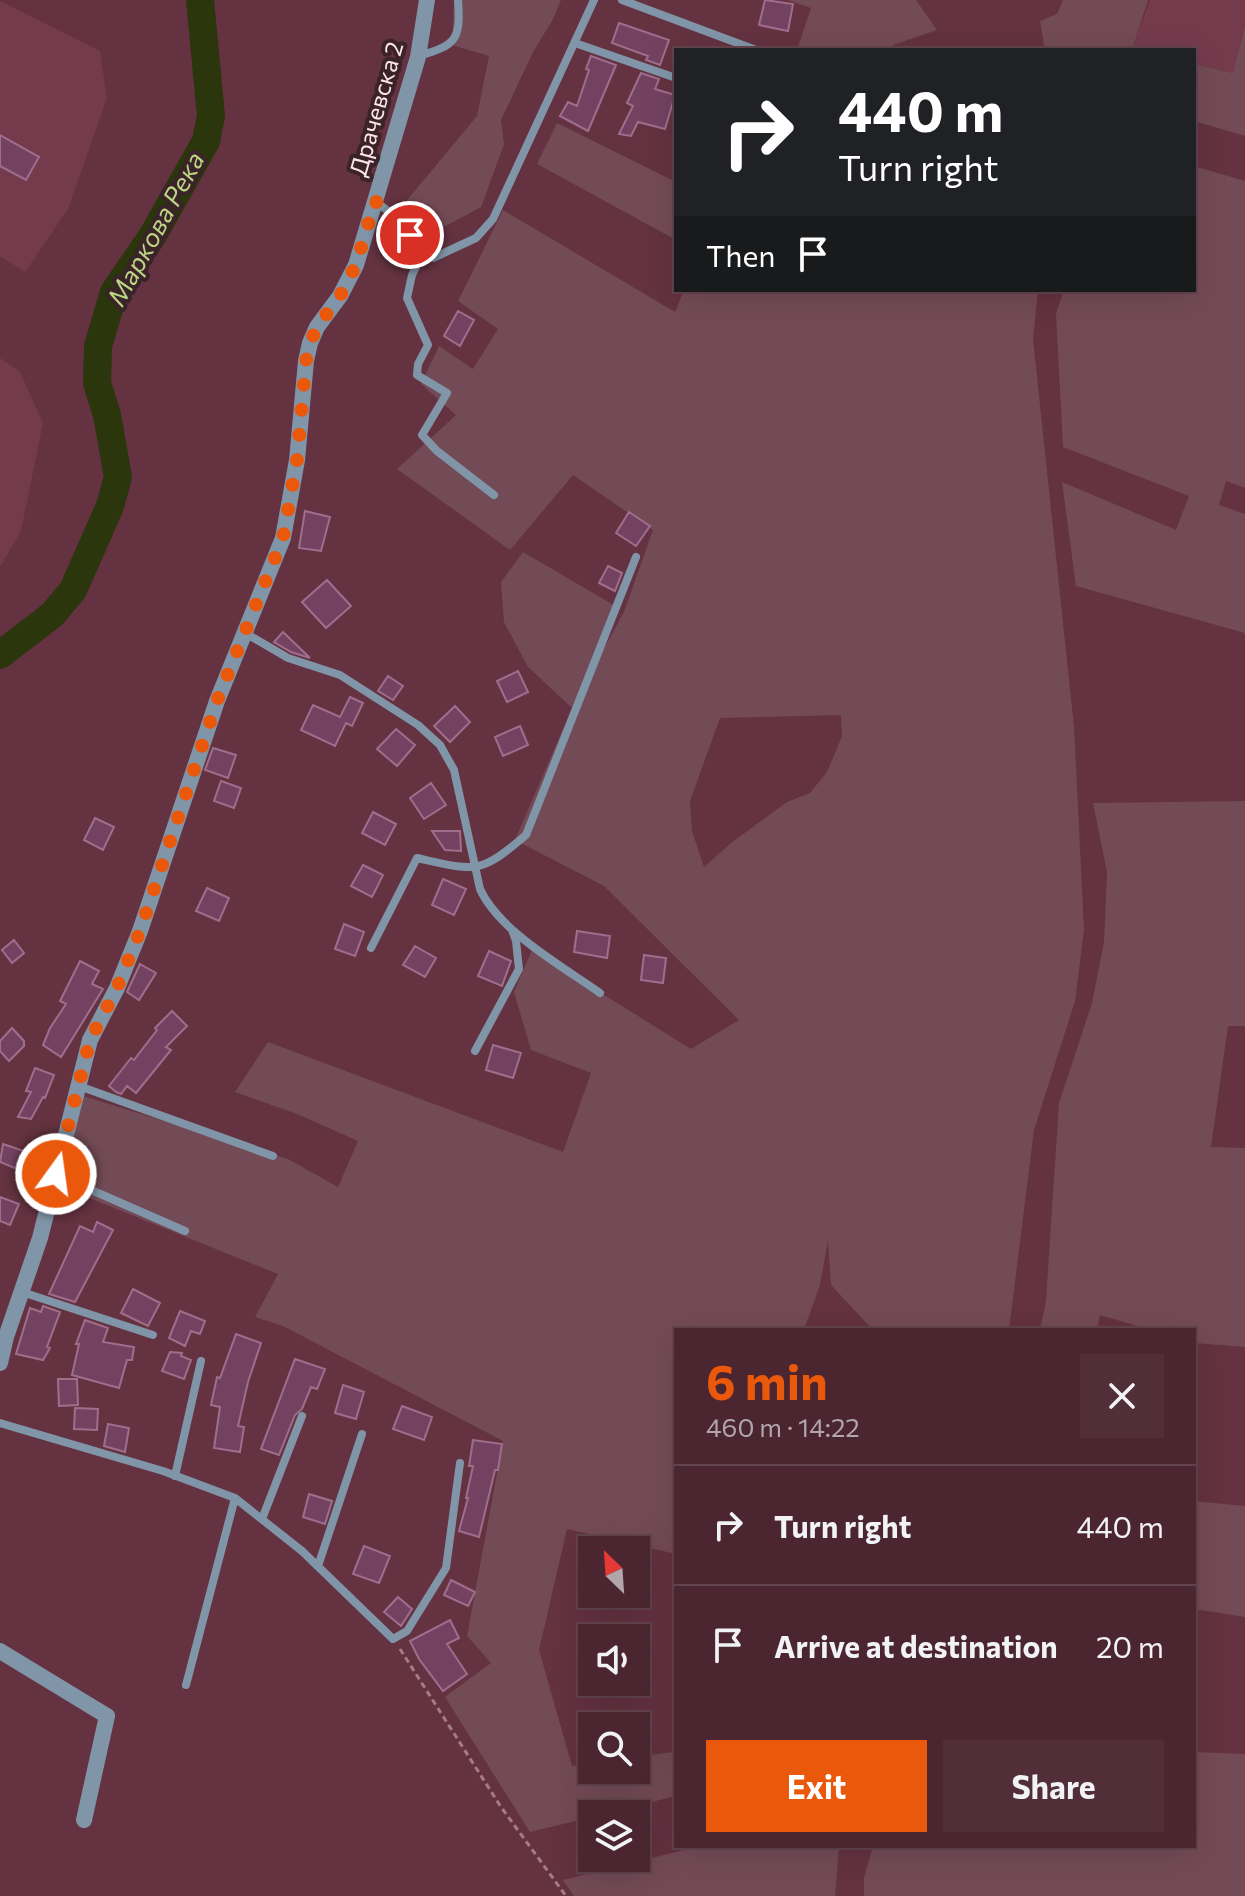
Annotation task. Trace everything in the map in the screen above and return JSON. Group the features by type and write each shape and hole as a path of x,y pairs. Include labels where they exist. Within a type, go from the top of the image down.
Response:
{"street":[{"name":"Драчевска 2","path":"0,1363 40,1238 90,1040 117,988 140,931 213,713 283,538 297,460 310,343 356,265 418,57 427,0"},
{"path":"0,1651 107,1716 84,1820"}],"lane":[{"path":"418,57 446,48 456,37 458,0"},
{"path":"375,201 392,214 422,255 433,258 476,238 493,219 594,0"},
{"path":"622,0 751,48"},
{"path":"575,43 674,77"},
{"path":"422,255 412,275 407,298 428,345 418,364 417,375 447,393 422,435 437,451 494,495"},
{"path":"371,948 417,858 477,869 497,860 526,835 636,557"},
{"path":"244,633 288,658 340,675 418,725 440,745 454,770 486,904 512,929 600,993"},
{"path":"475,1051 519,969 512,929"},
{"path":"78,1086 273,1156"},
{"path":"56,1174 185,1231"},
{"path":"21,1292 153,1335"},
{"path":"175,1476 201,1361"},
{"path":"262,1519 302,1416"},
{"path":"0,1423 175,1476 235,1498 318,1566 393,1639 407,1631 446,1568 460,1463"},
{"path":"318,1566 362,1434"},
{"path":"186,1685 235,1498"}],"path":[{"path":"393,1639 501,1807 566,1896"}],"shaded area":[{"path":"454,0 561,0 501,120 504,144 481,207 425,237 403,205 477,116 489,56 452,45"},
{"path":"788,0 916,0 937,30 893,45 893,48 798,48 811,8"},
{"path":"1063,0 1148,0 1133,48 1045,48 1040,21 1057,14"},
{"path":"1150,0 1245,0 1245,24 1233,73 1196,64 1196,48 1132,48"},
{"path":"0,1 100,51 107,98 68,209 25,272 0,256"},
{"path":"1245,25 1245,136 1196,122 1196,64 1233,73"},
{"path":"557,123 674,181 674,239 537,164"},
{"path":"1196,167 1245,181 1245,488 1226,481 1219,505 1245,514 1245,633 1076,586 1062,482 1176,530 1189,496 1063,447 1056,313 1063,292 1196,292"},
{"path":"503,210 675,312 683,292 1038,292 1033,339 1074,727 1084,930 1075,1001 1034,1130 1009,1328 871,1328 831,1285 828,1240 820,1285 805,1328 674,1328 674,1554 650,1548 650,1536 598,1536 567,1529 539,1650 572,1766 578,1765 578,1784 650,1784 650,1755 673,1752 674,1749 674,1796 650,1802 578,1800 578,1820 530,1832 445,1697 491,1663 467,1636 503,1441 283,1326 255,1317 278,1274 62,1187 83,1096 288,1159 338,1187 358,1141 297,1114 235,1092 268,1042 563,1152 591,1073 531,1050 514,992 532,950 691,1049 739,1020 604,886 515,840 572,708 528,667 504,622 501,582 523,552 617,607 577,698 624,612 653,530 573,475 510,550 397,469 456,415 421,384 439,346 473,369 498,329 458,301","holes":["841,715 842,736 827,772 810,793 787,802 704,867 692,831 690,801 720,718"]},
{"path":"0,358 20,372 43,423 21,531 0,567"},
{"path":"1245,801 1245,1026 1228,1026 1211,1147 1245,1148 1245,1347 1196,1343 1196,1328 1144,1328 1100,1315 1097,1328 1040,1328 1046,1301 1059,1103 1092,1003 1104,942 1107,872 1093,803"},
{"path":"1196,1501 1245,1506 1245,1617 1196,1609"},
{"path":"1196,1752 1245,1754 1245,1896 864,1896 864,1878 872,1848 1196,1848"},
{"path":"692,1848 839,1848 835,1896 574,1896 563,1880 595,1872 650,1872 650,1858"}],"building":[{"path":"765,0 793,4 788,31 759,25"},
{"path":"619,23 669,40 660,65 646,60 648,56 612,43"},
{"path":"591,56 616,65 588,131 560,116 568,102 577,106"},
{"path":"641,73 659,79 655,89 674,95 665,129 638,122 631,136 619,134 633,106 627,103"},
{"path":"0,135 39,157 26,180 0,166"},
{"path":"458,311 474,320 460,346 444,336"},
{"path":"305,511 330,517 321,551 299,548"},
{"path":"629,512 650,526 636,546 616,533"},
{"path":"608,566 622,573 615,591 599,583"},
{"path":"327,580 351,606 326,628 302,602"},
{"path":"283,632 310,658 274,642"},
{"path":"518,671 528,692 507,702 497,681"},
{"path":"388,676 403,686 393,700 378,691"},
{"path":"350,697 363,703 352,726 346,723 335,746 301,730 313,705 340,717"},
{"path":"455,706 470,722 450,742 434,726"},
{"path":"520,726 528,745 503,756 495,737"},
{"path":"396,729 415,745 397,766 377,749"},
{"path":"213,748 236,755 228,778 205,770"},
{"path":"221,781 241,788 234,808 214,801"},
{"path":"431,783 446,805 424,819 410,798"},
{"path":"373,812 396,824 385,845 362,833"},
{"path":"95,818 114,827 103,850 84,840"},
{"path":"432,831 460,831 461,851 445,850"},
{"path":"363,865 383,875 372,897 351,886"},
{"path":"443,879 466,889 454,915 432,905"},
{"path":"207,888 229,898 219,921 196,911"},
{"path":"344,924 364,932 355,956 335,949"},
{"path":"577,931 610,936 607,958 574,952"},
{"path":"14,940 24,953 12,963 2,950"},
{"path":"415,946 436,958 425,977 403,965"},
{"path":"489,951 511,961 502,986 478,976"},
{"path":"644,955 666,958 663,983 641,980"},
{"path":"80,961 99,971 92,984 103,989 61,1057 43,1045 66,1004 60,1001"},
{"path":"140,964 156,973 139,1000 127,992"},
{"path":"172,1011 187,1026 166,1047 171,1050 136,1093 127,1086 121,1094 116,1092 109,1086 131,1058 134,1060 157,1030 155,1028"},
{"path":"12,1028 24,1041 24,1046 9,1061 0,1051 0,1041"},
{"path":"493,1045 521,1053 513,1078 486,1070"},
{"path":"35,1068 54,1075 45,1098 31,1119 18,1117 31,1092 26,1091"},
{"path":"3,1144 24,1151 17,1169 0,1162"},
{"path":"0,1197 19,1204 10,1225 0,1221"},
{"path":"97,1222 113,1230 75,1302 49,1294 80,1226 93,1232"},
{"path":"133,1289 160,1303 148,1326 121,1313"},
{"path":"43,1306 60,1312 47,1347 50,1348 43,1360 16,1354 30,1308 41,1312"},
{"path":"180,1311 205,1321 200,1334 191,1331 185,1346 169,1338"},
{"path":"85,1320 108,1328 103,1342 134,1347 132,1360 127,1360 119,1388 72,1375 79,1344 76,1344"},
{"path":"236,1334 261,1343 238,1426 244,1427 240,1452 214,1448 220,1407 211,1405 217,1377 220,1378"},
{"path":"170,1352 182,1353 181,1356 191,1360 184,1379 162,1371"},
{"path":"295,1359 325,1369 317,1389 311,1387 302,1409 295,1415 279,1455 261,1449"},
{"path":"58,1379 77,1379 78,1405 59,1406"},
{"path":"343,1385 364,1392 356,1419 335,1413"},
{"path":"402,1406 432,1417 424,1440 393,1429"},
{"path":"75,1408 98,1409 97,1430 74,1429"},
{"path":"108,1424 129,1428 125,1452 104,1446"},
{"path":"473,1440 502,1444 479,1537 459,1531 473,1466 469,1466"},
{"path":"309,1494 332,1501 325,1524 303,1517"},
{"path":"364,1546 390,1556 379,1583 353,1574"},
{"path":"451,1580 475,1592 468,1606 444,1595"},
{"path":"398,1597 412,1609 401,1626 384,1612"},
{"path":"450,1620 459,1638 447,1644 467,1674 443,1691 419,1659 410,1641"}],"waterway":[{"name":"Маркова Река","path":"0,655 52,615 73,590 110,506 118,477 107,415 97,383 98,346 114,292 153,235 206,141 211,116 200,0"}],"route":[{"path":"56,1174 90,1040 117,988 140,931 217,701 283,538 297,460 310,343 356,265 375,201 392,214 410,235"}]}
